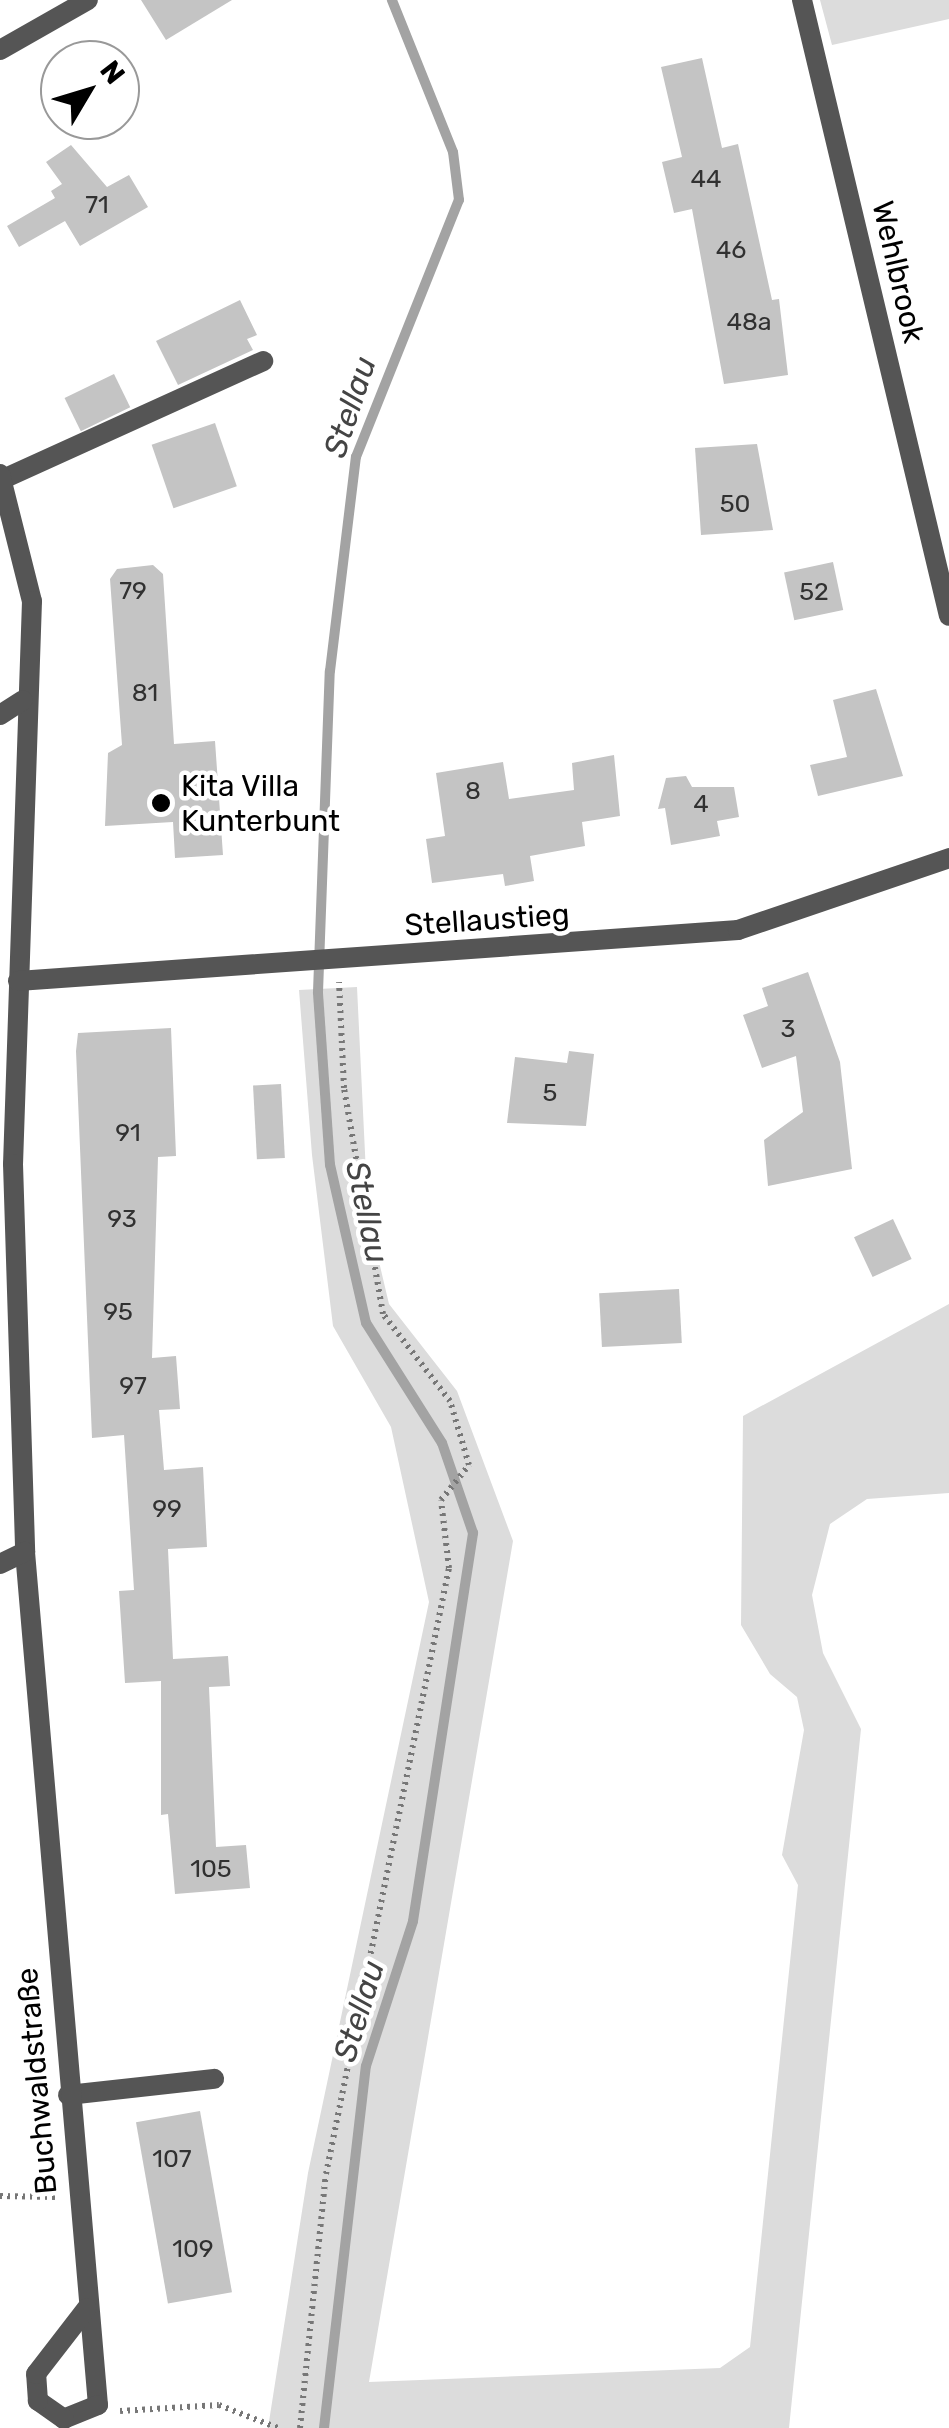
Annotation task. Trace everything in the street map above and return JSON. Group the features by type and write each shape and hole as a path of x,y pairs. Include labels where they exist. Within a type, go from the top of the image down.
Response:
{"street":[{"path":"0,50 88,0"},
{"name":"Wehlbrook","path":"802,0 949,616"},
{"path":"1,477 264,361"},
{"name":"Buchwaldstraße","path":"1,477 32,601 24,700 13,1164 25,1552 76,2197 98,2406 64,2419 38,2402 36,2374 87,2308"},
{"path":"0,715 24,700"},
{"name":"Stellaustieg","path":"18,980 338,962 738,930 949,858"},
{"path":"0,1564 25,1552"},
{"path":"68,2094 214,2079"}],"path":[{"path":"300,2428 326,2174 449,1568 441,1500 469,1465 450,1402 383,1314 344,1088 338,962"},
{"path":"0,2196 76,2197"},
{"path":"118,2411 218,2405 278,2428"}],"shaded area":[{"path":"820,0 949,0 949,19 832,45"},
{"path":"357,987 368,1215 389,1304 457,1391 513,1541 369,2382 720,2368 750,2347 798,1885 782,1855 804,1730 797,1697 770,1674 741,1625 743,1416 949,1304 949,1493 867,1499 830,1524 812,1595 823,1653 861,1729 789,2428 268,2428 308,2173 429,1602 391,1427 333,1326 312,1155 299,990"}],"building":[{"path":"141,0 232,0 166,40"},
{"path":"702,58 722,148 738,144 772,300 779,299 788,375 724,384 692,209 674,213 662,162 682,157 661,67"},
{"path":"71,145 107,187 129,175 148,207 80,246 65,221 19,247 7,226 55,198 51,191 62,184 46,162"},
{"path":"240,300 257,335 247,339 253,350 178,385 156,341"},
{"path":"114,374 130,407 81,431 65,398"},
{"path":"215,423 237,486 173,508 152,445"},
{"path":"757,444 773,530 701,535 695,448"},
{"path":"833,562 843,610 794,620 784,572"},
{"path":"153,565 163,574 174,744 215,741 223,855 175,858 173,822 105,826 108,753 122,745 110,579 117,569"},
{"path":"876,689 903,776 818,796 810,765 847,757 833,700"},
{"path":"614,755 620,816 582,822 585,846 530,856 534,881 505,886 503,874 432,883 426,839 445,836 436,773 503,762 509,799 574,790 572,763"},
{"path":"686,776 692,787 734,787 739,817 717,821 720,836 671,845 665,808 658,809 666,778"},
{"path":"808,972 840,1062 852,1169 768,1186 764,1140 803,1112 796,1056 762,1068 743,1015 768,1006 762,988"},
{"path":"171,1028 176,1156 158,1157 152,1358 176,1356 180,1409 159,1410 164,1470 203,1467 207,1547 168,1549 173,1659 228,1656 230,1686 209,1687 216,1847 246,1845 250,1888 175,1894 168,1814 161,1815 161,1681 125,1683 119,1591 134,1590 124,1435 92,1438 76,1051 78,1033"},
{"path":"569,1051 594,1054 586,1126 507,1123 515,1057 567,1063"},
{"path":"281,1084 285,1158 257,1159 253,1085"},
{"path":"893,1219 912,1259 873,1277 854,1237"},
{"path":"679,1289 682,1343 602,1347 599,1293"},
{"path":"200,2111 232,2292 168,2303 136,2122"}],"waterway":[{"name":"Stellau","path":"324,2428 366,2066 413,1921 473,1533 442,1443 366,1323 330,1165 318,992 330,671 356,457 459,200 453,152 392,0"}],"place":[{"name":"Kita Villa Kunterbunt","path":"161,803"}]}
